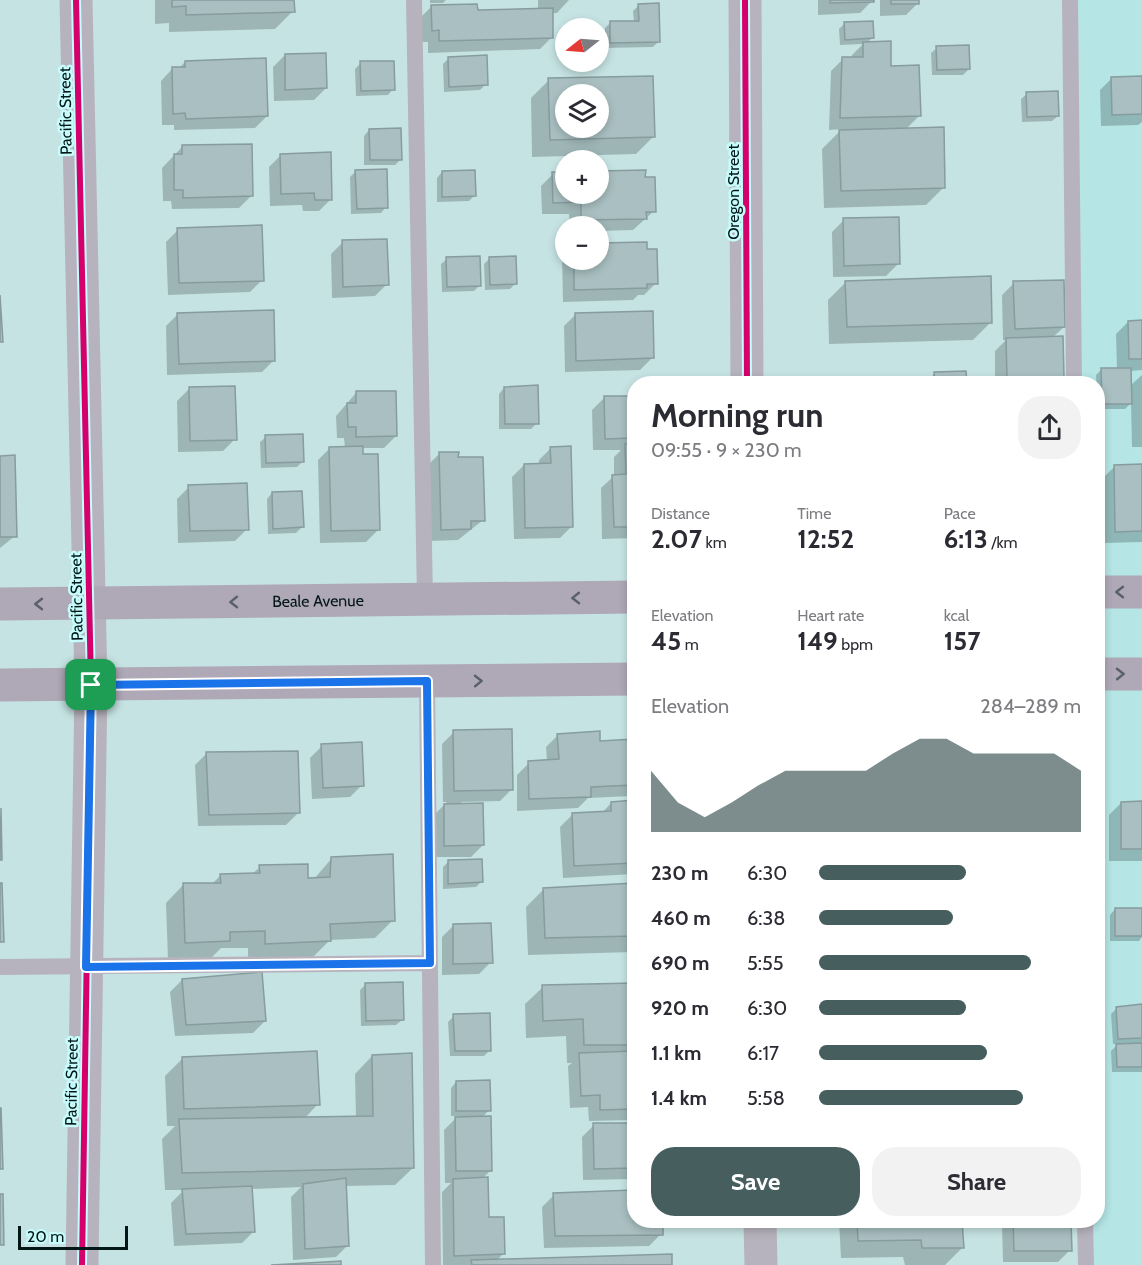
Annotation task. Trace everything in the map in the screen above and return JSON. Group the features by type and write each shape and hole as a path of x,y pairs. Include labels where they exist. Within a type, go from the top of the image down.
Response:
{"main road":[{"path":"1105,592 1142,592"},
{"name":"Beale Avenue","path":"0,604 627,597"},
{"path":"1105,674 1142,674"},
{"path":"0,685 627,679"}],"street":[{"name":"Pacific Street","path":"76,0 91,685 82,1265"},
{"name":"Oregon Street","path":"745,0 747,376"},
{"path":"760,1228 761,1265"}],"lane":[{"path":"414,0 425,599"},
{"path":"1070,0 1074,376"},
{"path":"427,681 433,1265"},
{"path":"0,967 430,963"},
{"path":"1085,1228 1086,1265"}],"shaded area":[{"path":"1078,0 1142,0 1142,1265 1089,1265 1088,1228 1105,1228 1105,376 1082,376"}],"building":[{"path":"172,0 294,0 295,12 186,15 186,6 172,7"},
{"path":"830,0 874,0 874,2 830,3"},
{"path":"891,0 919,0 919,4 891,4"},
{"path":"659,3 660,42 610,43 610,21 639,21 638,4"},
{"path":"477,4 478,10 553,8 553,38 439,41 439,30 432,31 431,5"},
{"path":"873,21 874,38 845,40 844,22"},
{"path":"891,41 891,66 919,65 921,116 840,118 842,57 863,57 863,42"},
{"path":"969,45 970,69 937,70 936,46"},
{"path":"326,53 327,88 285,90 285,54"},
{"path":"487,55 488,85 449,87 448,57"},
{"path":"266,58 268,116 186,119 185,113 173,114 172,67 185,67 185,61"},
{"path":"360,61 394,61 395,90 361,91"},
{"path":"653,76 655,137 550,140 548,78"},
{"path":"1142,76 1142,114 1112,115 1111,77"},
{"path":"1058,91 1059,116 1027,117 1026,92"},
{"path":"944,127 945,188 841,191 839,130"},
{"path":"401,128 402,160 370,160 369,129"},
{"path":"252,144 253,196 183,198 183,190 174,190 174,154 182,154 182,145"},
{"path":"331,152 332,200 315,200 314,193 281,194 280,154"},
{"path":"387,169 388,208 357,209 355,170"},
{"path":"475,170 476,196 442,197 442,171"},
{"path":"646,170 645,177 655,177 656,212 646,212 647,219 609,220 609,216 581,216 581,204 609,204 609,171"},
{"path":"552,172 555,172 555,203 553,203"},
{"path":"899,217 900,264 844,266 843,218"},
{"path":"262,225 264,281 179,283 177,228"},
{"path":"387,239 389,285 343,287 342,240"},
{"path":"647,242 647,249 657,249 658,284 647,284 647,288 574,290 574,270 609,270 609,243"},
{"path":"480,256 481,286 447,287 446,257"},
{"path":"516,256 517,284 490,285 489,257"},
{"path":"991,276 992,323 847,327 845,281"},
{"path":"1064,280 1065,327 1015,329 1013,281"},
{"path":"0,295 3,342 0,342"},
{"path":"274,310 275,361 179,364 177,313"},
{"path":"653,311 654,358 576,361 575,313"},
{"path":"1142,320 1142,359 1129,359 1128,321"},
{"path":"1063,336 1064,376 1007,376 1006,338"},
{"path":"1101,368 1131,368 1132,404 1105,404 1105,376 1101,376"},
{"path":"966,371 966,376 934,376 934,372"},
{"path":"538,385 539,424 505,424 504,387"},
{"path":"235,386 237,440 190,441 189,387"},
{"path":"356,391 396,391 397,436 356,437 356,427 348,427 347,403 356,403"},
{"path":"604,396 627,396 627,438 605,439"},
{"path":"303,434 304,462 266,463 265,435"},
{"path":"625,444 627,444 627,527 614,527 612,475 626,474"},
{"path":"363,446 363,454 378,454 380,530 331,531 329,447"},
{"path":"571,446 573,527 525,528 524,464 551,463 550,447"},
{"path":"439,452 459,452 458,457 483,457 485,521 471,521 471,529 441,530"},
{"path":"15,455 17,537 0,537 0,456"},
{"path":"1142,464 1142,531 1115,532 1114,465"},
{"path":"247,483 249,530 190,531 188,485"},
{"path":"302,491 304,527 273,529 272,492"},
{"path":"512,729 513,790 454,791 453,730"},
{"path":"600,731 600,741 627,739 627,785 591,787 591,797 529,799 528,761 559,759 557,734"},
{"path":"362,742 364,786 323,788 321,744"},
{"path":"298,751 300,813 209,815 206,752"},
{"path":"627,801 627,863 574,866 572,813 611,811 611,802"},
{"path":"1142,801 1142,849 1121,849 1121,802"},
{"path":"483,803 484,845 444,846 444,804"},
{"path":"1,808 2,860 0,860"},
{"path":"393,854 395,921 330,924 331,941 265,944 265,931 230,932 230,941 185,943 183,883 221,883 220,874 260,873 259,865 308,864 308,878 330,877 331,857"},
{"path":"482,859 483,882 448,884 448,860"},
{"path":"0,883 2,883 4,942 0,942"},
{"path":"627,883 627,936 545,938 543,888"},
{"path":"1115,908 1142,908 1142,936 1115,936"},
{"path":"491,923 493,963 453,964 453,924"},
{"path":"262,972 266,1021 186,1025 182,979"},
{"path":"403,982 404,1020 366,1021 365,983"},
{"path":"627,983 627,1045 584,1045 583,1019 543,1021 542,985"},
{"path":"1142,1004 1142,1038 1118,1039 1116,1007"},
{"path":"490,1013 491,1051 455,1051 453,1014"},
{"path":"1142,1043 1142,1067 1117,1067 1116,1044"},
{"path":"317,1051 320,1105 184,1109 182,1057"},
{"path":"627,1051 627,1109 600,1110 600,1095 581,1096 579,1053"},
{"path":"412,1053 414,1168 182,1173 179,1119 373,1116 372,1055"},
{"path":"490,1080 491,1111 456,1111 456,1081"},
{"path":"1,1108 3,1169 0,1169"},
{"path":"491,1116 492,1171 456,1171 455,1117"},
{"path":"593,1123 627,1123 627,1168 594,1169"},
{"path":"488,1177 489,1217 504,1217 505,1254 454,1256 453,1179"},
{"path":"346,1178 349,1246 305,1249 303,1184"},
{"path":"252,1186 255,1232 186,1234 182,1189"},
{"path":"627,1190 627,1228 663,1228 663,1235 555,1236 553,1193"},
{"path":"0,1194 3,1194 4,1245 0,1245"},
{"path":"857,1228 963,1228 964,1248 922,1248 921,1240 858,1241"},
{"path":"1013,1228 1071,1228 1072,1251 1014,1251"},
{"path":"672,1254 672,1265 472,1265 471,1260"},
{"path":"341,1261 341,1265 271,1265"}],"cycle path":[{"path":"76,0 91,685 82,1265"},
{"path":"745,0 747,376"}],"route":[{"path":"427,681 430,963 86,967 91,685 427,681"}]}
